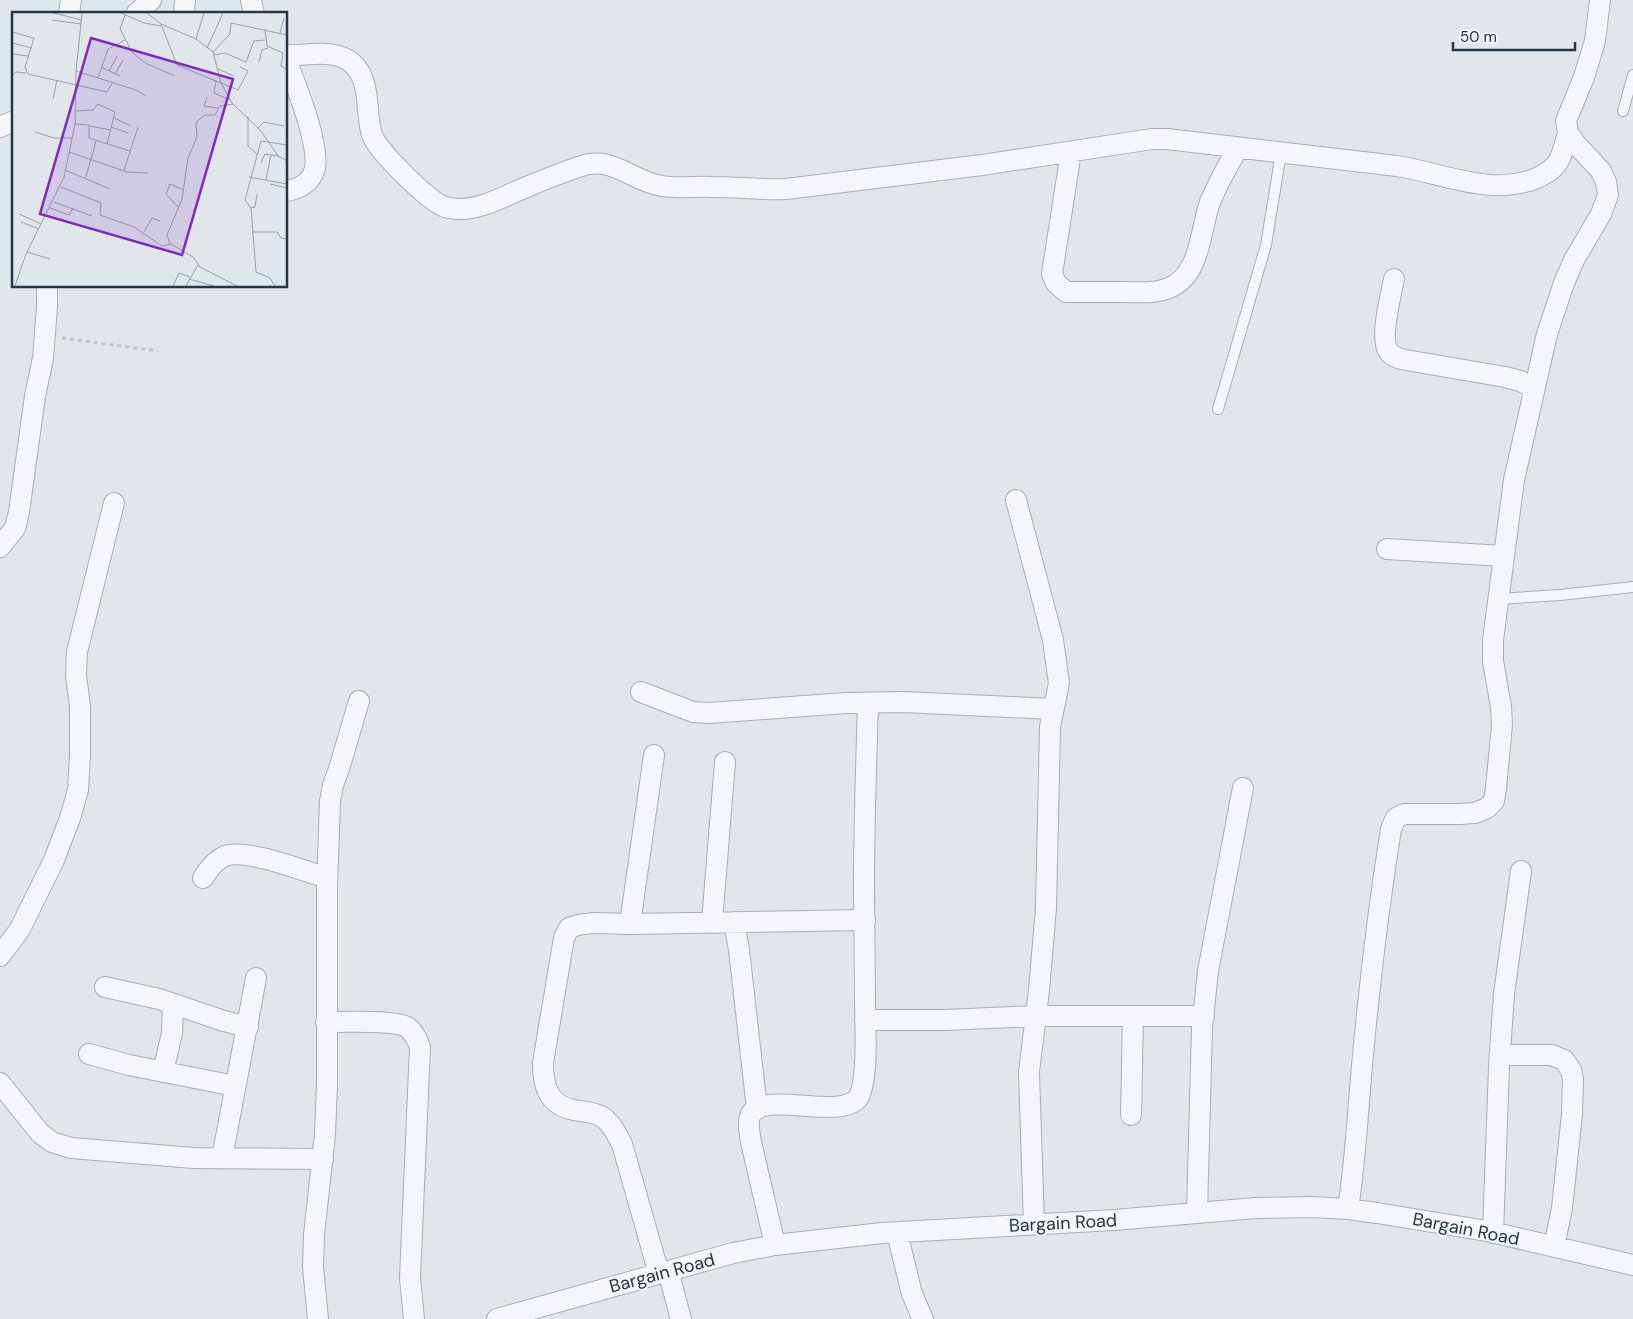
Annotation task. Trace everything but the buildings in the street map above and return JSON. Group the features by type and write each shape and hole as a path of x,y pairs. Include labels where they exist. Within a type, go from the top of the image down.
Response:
{"street":[{"path":"138,12 151,0"},
{"path":"1348,1209 1354,1171 1371,972 1391,829 1396,818 1404,814 1475,813 1487,808 1494,801 1502,724 1493,661 1493,640 1514,480 1547,334 1558,298 1574,260 1601,214 1608,195 1606,182 1600,171 1574,143 1568,133 1566,122 1595,41 1600,0"},
{"path":"288,55 330,54 352,63 359,71 364,86 368,99 373,136 379,147 406,176 434,201 444,206 460,209 483,205 588,164 603,164 660,186 761,190 806,188 962,166 982,165 1152,139 1167,139 1406,168 1431,172 1465,182 1502,185 1519,183 1548,173 1558,163 1568,133"},
{"path":"288,64 308,119 314,149 315,169 308,182 296,189 288,191"},
{"path":"0,127 12,122"},
{"path":"1071,152 1052,274 1056,283 1066,292 1154,292 1170,288 1182,280 1192,264 1199,250 1210,203 1220,180 1238,148"},
{"path":"1394,279 1385,333 1385,344 1389,353 1396,358 1505,377 1520,381 1534,388"},
{"path":"0,547 15,528 19,512 35,396 43,358 48,307 47,288"},
{"path":"1016,500 1053,640 1059,683 1052,709 1050,727 1046,908 1036,1016 1028,1072 1034,1224"},
{"path":"0,956 20,929 54,860 70,818 78,790 80,716 76,676 77,652 114,503"},
{"path":"1387,549 1503,556"},
{"path":"641,692 693,712 709,713 903,702 1052,709"},
{"path":"318,1319 313,1259 323,1159 326,1095 327,878 331,793 359,701"},
{"path":"775,1245 748,1127 751,1115 757,1109 766,1106 837,1107 850,1104 858,1098 862,1088 865,1020 864,920 868,704"},
{"path":"630,924 654,755"},
{"path":"712,922 725,762"},
{"path":"1197,1213 1204,1016 1208,972 1243,788"},
{"path":"202,878 210,867 225,856 239,854 258,857 327,878"},
{"path":"1493,1233 1504,994 1521,871"},
{"path":"681,1319 622,1144 612,1126 601,1116 590,1112 569,1109 554,1102 547,1092 543,1077 543,1063 564,938 570,928 588,923 864,920"},
{"path":"734,922 739,950 757,1109"},
{"path":"222,1158 256,978"},
{"path":"105,987 173,1004 248,1027"},
{"path":"163,1072 172,1033 173,1004"},
{"path":"865,1020 945,1020 1036,1016 1204,1016"},
{"path":"1131,1115 1132,1016"},
{"path":"326,1022 374,1022 406,1027 416,1036 420,1047 410,1278 414,1319"},
{"path":"89,1054 163,1072 235,1086"},
{"path":"1500,1055 1552,1056 1564,1060 1571,1070 1573,1079 1572,1114 1562,1208 1554,1247"},
{"path":"0,1083 40,1133 52,1142 71,1148 194,1158 323,1159"},
{"name":"Bargain Road","path":"498,1319 733,1253 775,1245 897,1233 1289,1207 1348,1209 1462,1227 1633,1265"},
{"path":"897,1233 912,1294 923,1319"}],"lane":[{"path":"1623,111 1633,75"},
{"path":"1218,408 1266,245 1281,153"},
{"path":"1498,599 1560,595 1633,587"}],"path":[{"path":"45,335 158,351"}]}
